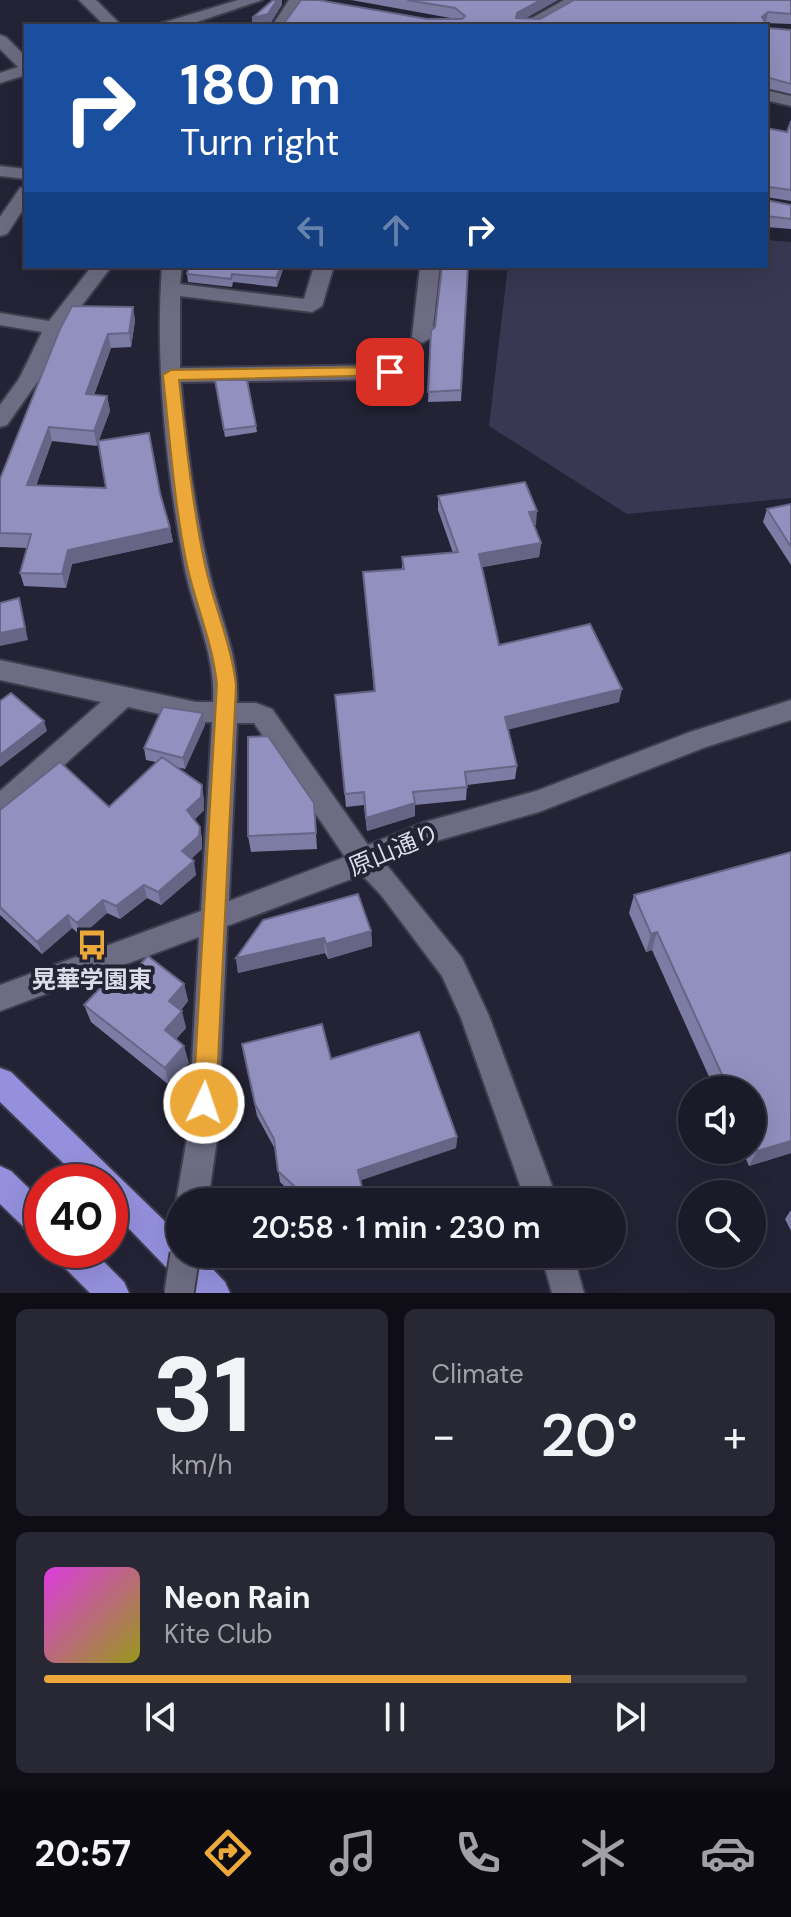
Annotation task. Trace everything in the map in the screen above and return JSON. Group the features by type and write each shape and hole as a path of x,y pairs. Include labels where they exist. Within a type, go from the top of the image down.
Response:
{"highway":[{"path":"0,1082 86,1164"},
{"path":"0,1182 24,1205"},
{"path":"128,1205 214,1293"},
{"path":"87,1268 113,1293"}],"street":[{"path":"87,0 112,24"},
{"path":"173,24 227,3 254,0"},
{"path":"281,24 297,0"},
{"path":"530,24 576,0"},
{"path":"0,40 24,66"},
{"path":"0,78 24,69"},
{"path":"768,95 791,101"},
{"path":"0,171 24,174"},
{"path":"0,230 24,195"},
{"path":"0,420 28,381 54,328 100,268"},
{"path":"194,1188 203,1132 225,714 223,651 197,568 181,477 167,320 171,277 312,306 323,268"},
{"path":"422,337 430,268"},
{"path":"0,319 54,328"},
{"path":"171,375 390,372"},
{"path":"0,670 123,697 225,714 263,716 349,843 391,887 452,967 475,1016 537,1188"},
{"path":"0,807 123,697"},
{"name":"原山通り","path":"8,996 341,872 425,833 539,801 699,739 791,710"},
{"path":"179,1293 183,1268"},
{"path":"561,1268 568,1293"}],"shaded area":[{"path":"768,240 791,242 791,498 627,514 489,426 508,268 768,268"}],"building":[{"path":"277,0 268,14 252,18"},
{"path":"301,0 318,0 427,19 462,19 465,16 455,8 407,0 541,0 517,13 516,18 540,19 574,0 791,0 791,14 768,12 762,17 766,24 283,24"},
{"path":"768,28 791,30 791,84 768,78"},
{"path":"791,121 791,190 768,188 768,128 787,132"},
{"path":"768,200 791,205 791,219 768,216"},
{"path":"188,268 280,268 276,278 232,274 231,279 187,274"},
{"path":"442,268 468,268 461,390 428,392 431,331 435,327"},
{"path":"72,306 133,307 129,333 108,334 86,394 107,396 94,431 49,427 27,485 106,488 98,441 149,433 170,528 68,550 62,574 20,573 31,534 0,533 0,479"},
{"path":"215,380 247,380 256,426 224,430"},
{"path":"525,482 537,511 529,512 541,543 479,554 499,645 590,624 622,689 505,717 517,766 465,772 467,787 413,792 415,803 366,818 364,792 345,794 335,695 375,691 363,572 404,569 402,557 458,552 438,496"},
{"path":"791,504 791,547 767,509"},
{"path":"19,598 25,628 0,633 0,603"},
{"path":"11,693 44,721 0,755 0,701"},
{"path":"163,707 203,713 183,758 144,748"},
{"path":"268,736 314,803 316,833 248,836 248,737"},
{"path":"162,757 202,785 201,797 187,810 200,827 199,836 182,851 194,861 158,892 144,885 116,906 103,900 77,923 68,915 37,942 0,907 0,810 60,762 109,807"},
{"path":"791,852 791,1141 766,1148 766,1076 723,1076 657,932 651,934 634,895"},
{"path":"358,894 371,931 326,944 324,938 236,958 263,920"},
{"path":"148,956 184,984 169,1001 182,1011 165,1030 184,1046 165,1068 84,1005 120,967 130,975"},
{"path":"322,1024 331,1059 419,1032 457,1137 358,1170 362,1188 296,1188 278,1171 274,1139 255,1104 242,1044"}],"place":[{"name":"晃華学園東","path":"92,945"}],"route":[{"path":"204,1103 226,685 223,651 197,568 186,510 171,375 390,372"}]}
